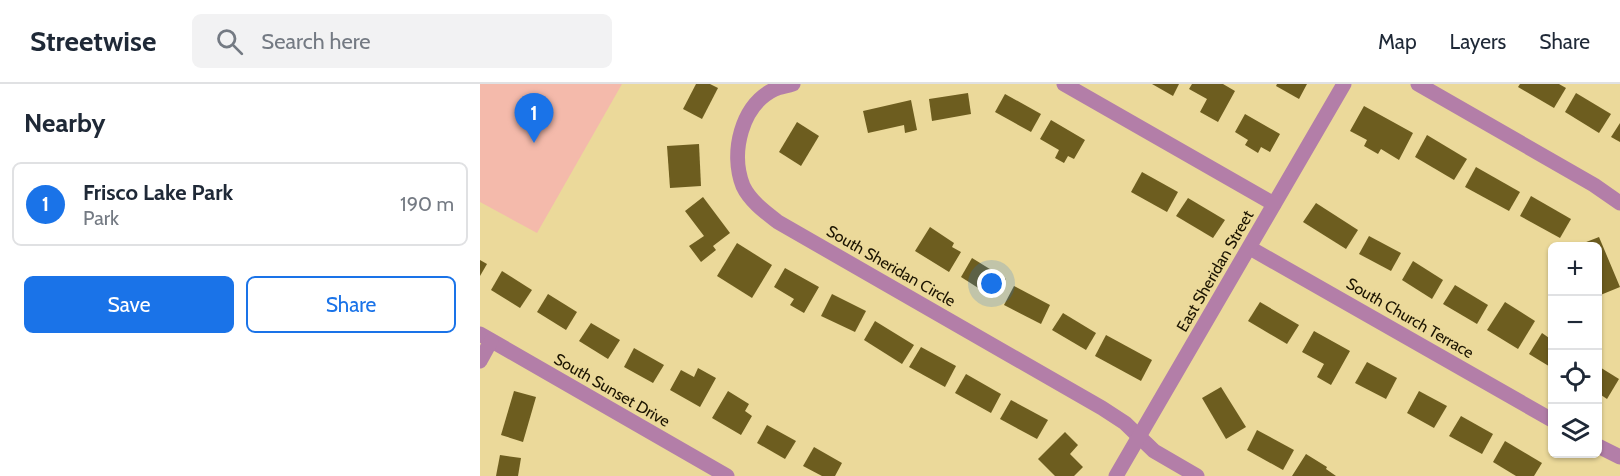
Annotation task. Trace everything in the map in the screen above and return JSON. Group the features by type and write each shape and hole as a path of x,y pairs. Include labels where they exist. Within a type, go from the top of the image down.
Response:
{"street":[{"name":"South Sheridan Circle","path":"793,84 773,90 756,104 744,122 738,144 737,166 744,187 758,207 778,222 1102,408 1125,423 1154,451 1197,476"},
{"path":"1064,84 1274,204"},
{"name":"East Sheridan Street","path":"1116,476 1344,84"},
{"path":"1418,84 1594,185 1620,203"},
{"name":"South Church Terrace","path":"1250,248 1548,418"},
{"path":"480,361 486,338"},
{"name":"South Sunset Drive","path":"486,338 703,470 727,476"},
{"path":"1602,448 1620,457"}],"shaded area":[{"path":"480,84 622,84 537,233 480,202"}],"building":[{"path":"696,84 710,84 718,88 702,119 683,109"},
{"path":"1152,84 1179,84 1173,96"},
{"path":"1192,84 1223,84 1235,91 1218,122 1200,112 1207,99 1189,89"},
{"path":"1277,84 1307,84 1299,99 1276,86"},
{"path":"1520,84 1559,84 1566,88 1554,108 1518,87"},
{"path":"968,93 971,114 932,121 929,99"},
{"path":"1576,93 1611,114 1599,133 1565,112"},
{"path":"1005,94 1041,114 1031,132 995,112"},
{"path":"911,100 917,130 905,133 904,125 868,133 863,111"},
{"path":"1364,106 1413,133 1399,160 1381,149 1378,154 1364,146 1367,140 1350,131"},
{"path":"1245,114 1280,134 1270,152 1261,147 1258,153 1245,145 1248,140 1235,132"},
{"path":"1051,120 1085,140 1074,159 1068,156 1064,163 1055,158 1059,150 1040,139"},
{"path":"797,122 819,136 801,166 779,152"},
{"path":"1620,123 1620,142 1611,137"},
{"path":"1427,135 1467,159 1454,180 1415,157"},
{"path":"699,144 701,186 670,188 667,146"},
{"path":"1476,167 1520,192 1509,211 1465,187"},
{"path":"1142,172 1178,192 1167,212 1131,192"},
{"path":"1531,196 1571,219 1560,238 1520,216"},
{"path":"703,197 730,233 713,246 716,250 701,262 689,246 704,236 685,211"},
{"path":"1188,198 1225,220 1213,238 1176,216"},
{"path":"1316,203 1358,230 1346,249 1303,222"},
{"path":"930,227 954,243 952,247 961,252 949,272 915,251"},
{"path":"1369,236 1401,253 1391,271 1359,254"},
{"path":"1599,237 1601,242 1586,242"},
{"path":"737,243 772,265 752,298 717,276"},
{"path":"1602,244 1620,287 1602,294"},
{"path":"972,258 1006,279 994,298 961,277"},
{"path":"480,260 487,264 480,276"},
{"path":"1413,261 1443,280 1432,299 1402,280"},
{"path":"785,268 819,287 804,313 790,305 794,299 774,287"},
{"path":"502,271 532,290 520,308 491,290"},
{"path":"1455,285 1488,305 1477,324 1443,304"},
{"path":"1014,286 1050,305 1041,324 1004,305"},
{"path":"548,294 577,312 566,330 537,312"},
{"path":"832,294 866,311 855,332 821,316"},
{"path":"1260,302 1299,325 1287,344 1248,321"},
{"path":"1505,302 1535,321 1518,349 1487,330"},
{"path":"1063,313 1096,333 1086,350 1052,330"},
{"path":"875,321 914,345 902,364 864,340"},
{"path":"591,323 620,340 608,359 579,341"},
{"path":"1314,331 1350,351 1331,385 1317,377 1324,364 1302,352"},
{"path":"1542,333 1548,337 1548,366 1529,354"},
{"path":"1106,335 1152,360 1141,381 1095,356"},
{"path":"921,347 956,366 945,387 909,367"},
{"path":"634,348 664,365 653,383 624,367"},
{"path":"1367,362 1397,378 1386,399 1355,383"},
{"path":"698,368 716,378 700,407 670,390 681,370 694,377"},
{"path":"1602,368 1619,379 1607,399 1602,396"},
{"path":"966,374 1001,394 991,413 955,393"},
{"path":"1221,387 1246,427 1226,439 1202,398"},
{"path":"514,391 536,397 523,442 501,435"},
{"path":"728,391 749,404 745,411 752,416 741,435 712,418"},
{"path":"1419,391 1447,406 1434,428 1407,413"},
{"path":"1011,400 1048,420 1037,439 1000,419"},
{"path":"1461,416 1493,434 1482,454 1449,436"},
{"path":"767,425 796,441 785,459 757,443"},
{"path":"1257,430 1294,450 1283,470 1247,450"},
{"path":"1065,432 1078,445 1070,454 1083,467 1074,476 1055,476 1038,459"},
{"path":"1505,441 1542,463 1534,476 1516,476 1493,462"},
{"path":"814,447 842,463 835,476 822,476 803,466"},
{"path":"1306,454 1327,467 1326,469 1336,476 1292,476"},
{"path":"500,455 521,458 518,476 496,476"}],"place":[{"name":"Frisco Lake Park","path":"534,143"}]}
